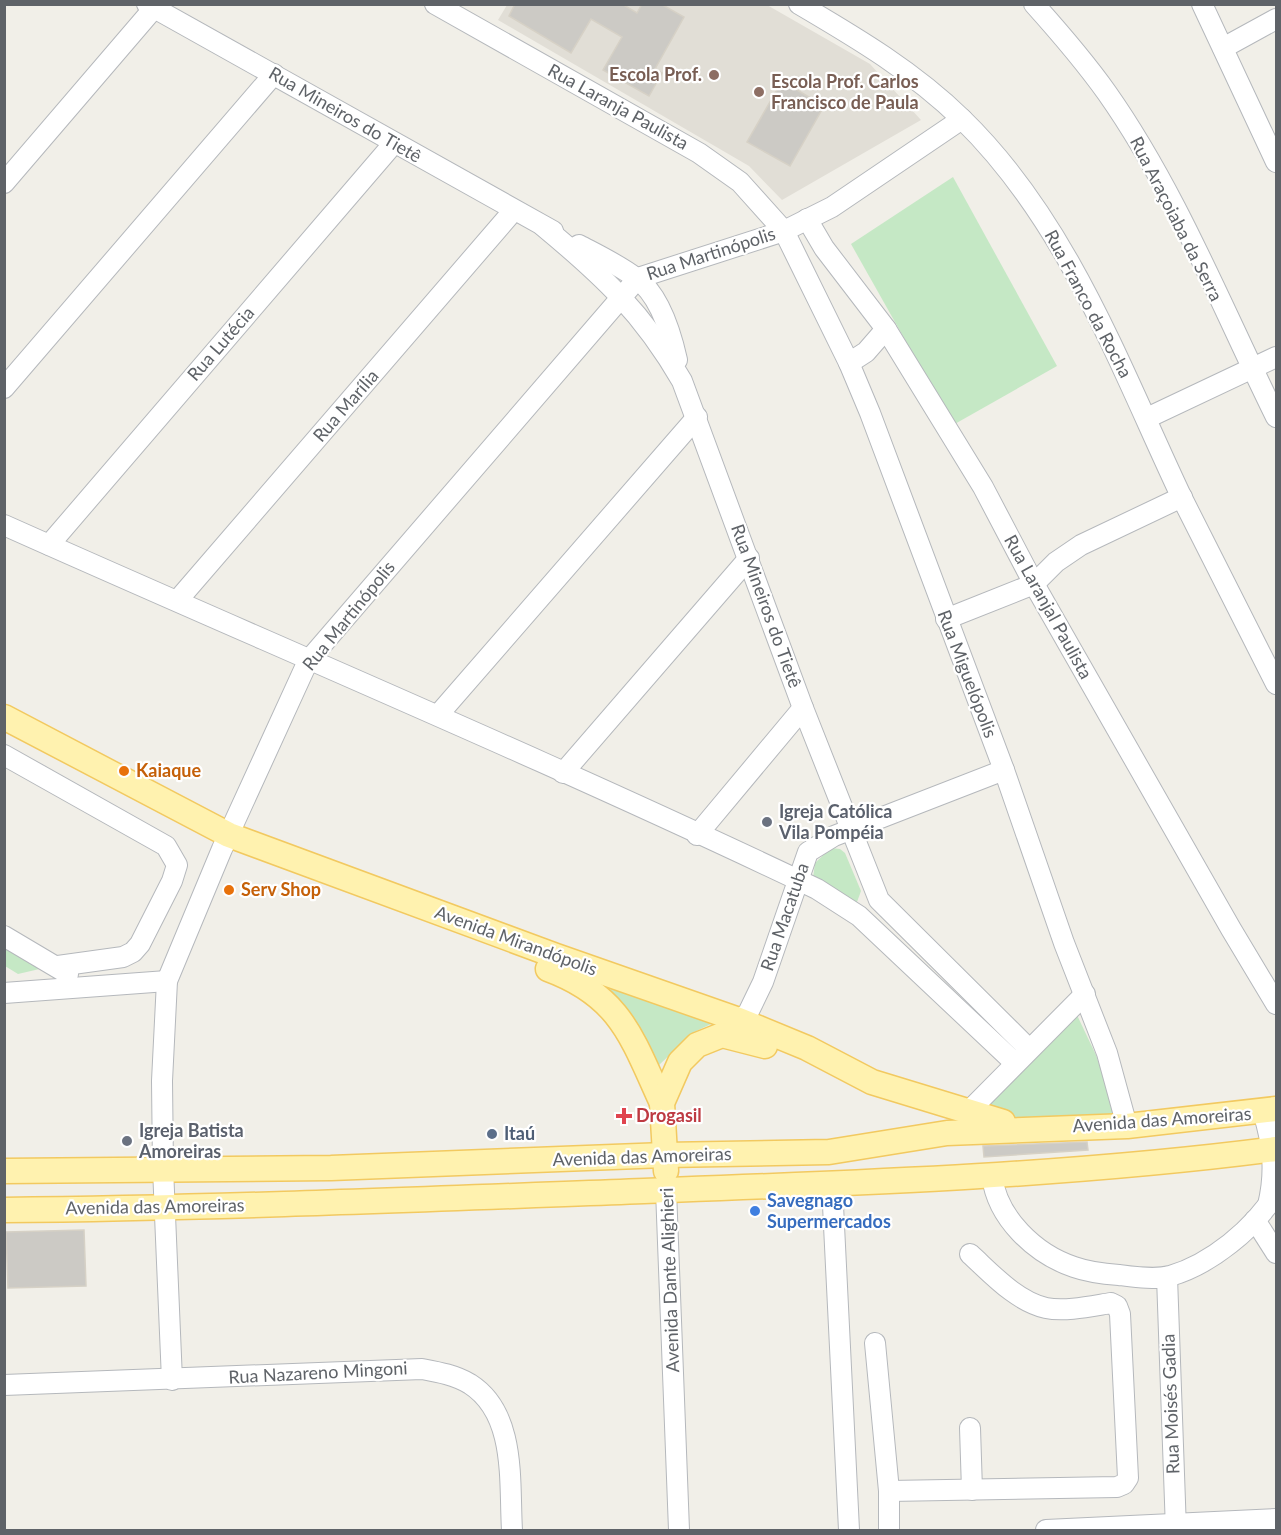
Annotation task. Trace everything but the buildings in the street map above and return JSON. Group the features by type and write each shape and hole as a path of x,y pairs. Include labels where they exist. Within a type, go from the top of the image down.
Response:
{"main road":[{"name":"Avenida Mirandópolis","path":"4,717 226,842 556,956 730,1028 807,1048 872,1082 967,1113 1041,1128"},
{"name":"Avenida Mirandópolis","path":"4,734 226,842 572,978 606,1002 620,1017 635,1042 662,1103"},
{"name":"Avenida Dante Alighieri","path":"666,1190 662,1103 680,1062 697,1045 730,1028"},
{"name":"Avenida das Amoreiras","path":"4,1172 164,1168 331,1168 665,1155 829,1152 947,1133 1127,1126 1270,1111"},
{"name":"Avenida das Amoreiras","path":"4,1209 166,1208 832,1185 992,1176 1275,1149"}],"street":[{"name":"Rua Laranja Paulista","path":"435,4 699,153 740,182 784,231"},
{"name":"Rua Franco da Rocha","path":"799,4 896,64 962,119 1001,162 1038,211 1097,316 1147,418 1182,497 1276,684"},
{"name":"Rua Araçoiaba da Serra","path":"1034,4 1107,93 1139,144 1164,188 1276,417"},
{"path":"1202,4 1276,162"},
{"path":"4,183 150,6"},
{"name":"Rua Mineiros do Tietê","path":"150,6 638,278 652,295 664,319 682,381 803,708 879,900"},
{"path":"1223,48 1276,20"},
{"path":"4,388 274,74"},
{"name":"Rua Martinópolis","path":"172,1380 162,1081 167,981 226,842 308,661 620,295 638,278 784,231 832,207 962,119"},
{"name":"Rua Lutécia","path":"49,544 394,143"},
{"name":"Rua Marília","path":"177,602 514,210"},
{"name":"Rua Laranjal Paulista","path":"807,219 824,248 886,329 982,487 1034,584 1276,1004"},
{"name":"Rua Mineiros do Tietê","path":"543,226 620,295 651,332 682,381"},
{"name":"Rua Miguelópolis","path":"784,231 849,363 870,413 1107,1053 1127,1126"},
{"path":"849,363 866,352 886,329"},
{"path":"1147,418 1253,370 1276,357"},
{"path":"438,715 697,417"},
{"path":"946,619 1034,584 1056,562 1081,545 1182,497"},
{"path":"4,525 308,661 438,715 798,880 860,916 1022,1056"},
{"path":"563,773 749,558"},
{"path":"697,835 803,708"},
{"path":"4,755 166,846 177,865 172,881 140,944 133,952 123,957 58,966"},
{"name":"Rua Macatuba","path":"730,1028 748,1012 763,981 808,852 818,844 1004,770"},
{"path":"860,916 879,900 1022,1056"},
{"path":"4,936 58,966 84,987"},
{"path":"4,978 28,992"},
{"path":"4,993 167,981"},
{"path":"967,1113 1085,994"},
{"path":"992,1176 994,1191 1002,1209 1033,1245 1074,1267 1134,1277 1167,1277 1191,1269 1230,1242 1255,1221 1272,1199 1275,1149 1270,1111"},
{"path":"832,1185 849,1530"},
{"name":"Avenida Dante Alighieri","path":"666,1190 680,1530"},
{"path":"1255,1221 1276,1252"},
{"path":"889,1491 1117,1487 1124,1484 1128,1478 1129,1450 1120,1314 1117,1306 1111,1304 1048,1309 1016,1294 970,1254"},
{"name":"Rua Moisés Gadia","path":"1167,1277 1176,1527"},
{"path":"875,1343 889,1491 890,1530"},
{"name":"Rua Nazareno Mingoni","path":"4,1385 422,1369 450,1375 471,1385 492,1407 506,1437 512,1530"},
{"path":"970,1428 972,1490"},
{"path":"1046,1530 1176,1527 1276,1518"}],"shaded area":[{"name":"Escola Prof. Carlos Francisco de Paula","path":"507,5 767,5 870,64 921,120 782,200 749,166 498,20"}],"green space":[{"path":"953,177 1057,366 953,425 851,244"},
{"path":"831,848 840,849 845,853 861,891 857,902 851,903 813,878 815,863"},
{"path":"5,947 48,967 18,974 5,966"},
{"path":"606,984 711,1024 694,1032 659,1065 629,1014"},
{"path":"1076,1013 1096,1055 1116,1115 1049,1126 983,1111"}],"place":[{"name":"Escola Prof.","path":"714,75"},
{"name":"Escola Prof. Carlos Francisco de Paula","path":"759,92"},
{"name":"Kaiaque","path":"124,771"},
{"name":"Igreja Católica Vila Pompéia","path":"767,822"},
{"name":"Serv Shop","path":"229,890"},
{"name":"Drogasil","path":"624,1116"},
{"name":"Itaú","path":"492,1134"},
{"name":"Igreja Batista Amoreiras","path":"127,1141"},
{"name":"Savegnago Supermercados","path":"755,1211"}]}
